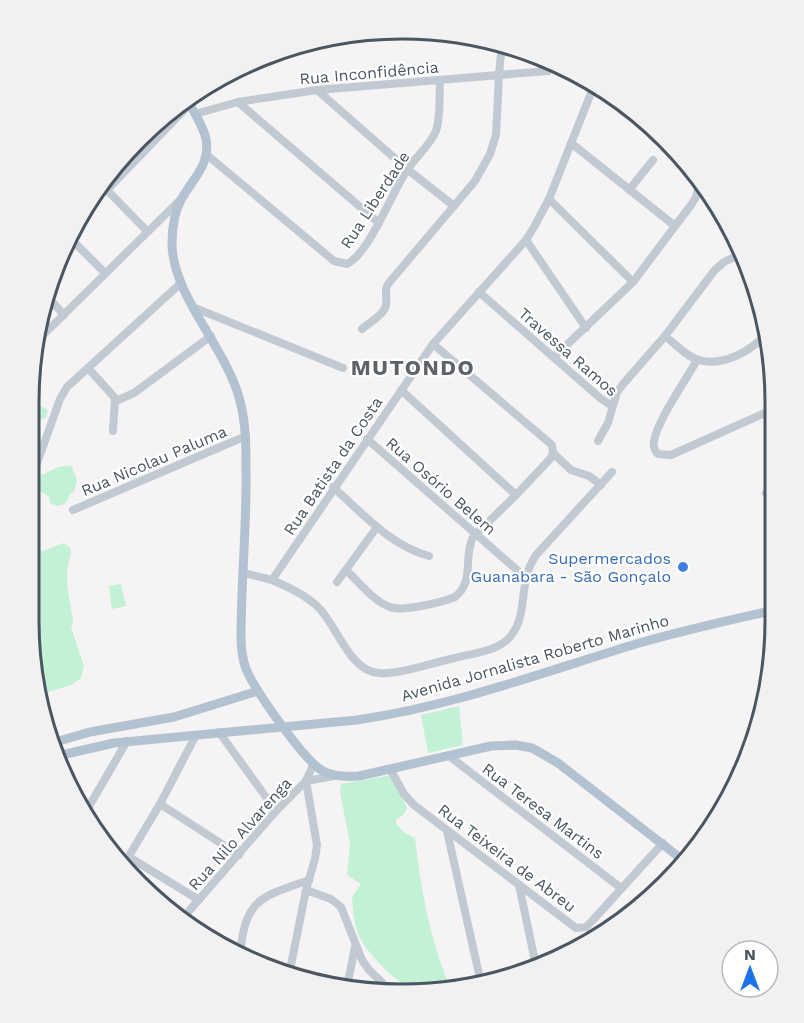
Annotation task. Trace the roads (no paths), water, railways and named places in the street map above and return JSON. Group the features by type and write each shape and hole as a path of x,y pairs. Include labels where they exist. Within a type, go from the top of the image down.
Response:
{"main road":[{"path":"191,107 206,139 207,155 200,172 181,200 174,219 172,245 176,270 181,283 211,336 235,384 240,401 246,436 242,653 258,691 314,765 336,776 359,776 491,746 516,745 532,748 558,763 678,856"},
{"name":"Avenida Jornalista Roberto Marinho","path":"64,754 88,747 127,741 357,720 393,714 491,690 657,638 765,612"},
{"path":"60,742 90,732 174,717 258,691"}],"street":[{"path":"362,329 384,311 388,284 475,181 490,154 496,135 501,53"},
{"name":"Rua Inconfidência","path":"195,114 238,102 317,90 548,71"},
{"name":"Rua Liberdade","path":"207,155 334,261 347,264 352,261 379,223 407,169 429,143 436,130 440,80"},
{"path":"317,90 407,169 454,206"},
{"name":"Rua Batista da Costa","path":"272,580 333,487 433,344 526,240 549,199 591,92"},
{"path":"238,102 379,223"},
{"path":"134,157 160,132"},
{"path":"571,143 675,226"},
{"path":"629,190 653,160"},
{"path":"107,190 147,231"},
{"path":"554,357 633,282 696,197 697,191"},
{"path":"549,199 633,282"},
{"path":"46,333 181,200"},
{"path":"526,240 586,328"},
{"path":"75,243 105,273"},
{"path":"612,406 617,392 665,336 714,271 734,257"},
{"path":"39,458 62,393 181,283"},
{"name":"Travessa Ramos","path":"479,292 612,406 608,423 598,441"},
{"path":"53,302 64,315"},
{"path":"195,308 343,368"},
{"path":"116,401 134,393 211,336"},
{"path":"665,336 697,360 710,362 736,356 759,340"},
{"path":"346,570 391,608 447,600 461,593 467,581 470,544 476,534 516,495 553,453 552,445 433,344"},
{"path":"697,360 661,423 653,447 658,454 671,455 765,413"},
{"path":"88,368 111,392 116,401 113,431"},
{"path":"400,390 516,495"},
{"name":"Rua Nicolau Paluma","path":"73,510 246,436"},
{"name":"Rua Osório Belem","path":"367,439 525,577"},
{"path":"553,453 571,470 589,476 601,485"},
{"path":"244,573 272,580 290,588 319,608 354,659 363,668 379,674 482,651 500,645 514,632 519,619 525,577 529,566 536,555 612,472"},
{"path":"333,487 377,527 410,549 429,556"},
{"path":"337,582 377,527"},
{"path":"219,732 276,811"},
{"path":"196,735 129,857 199,900"},
{"path":"90,805 127,741"},
{"name":"Rua Teresa Martins","path":"449,756 621,888"},
{"name":"Rua Nilo Alvarenga","path":"187,913 276,811 306,781 314,765"},
{"name":"Rua Teixeira de Abreu","path":"390,769 404,794 414,805 576,927 581,928 592,921 663,843"},
{"path":"291,967 317,845 306,781 336,776"},
{"path":"160,804 239,855"},
{"path":"447,831 479,976"},
{"path":"241,947 248,915 258,901 273,892 309,879"},
{"path":"519,885 535,959"},
{"path":"306,890 331,899 341,907 356,946 369,970 383,983"},
{"path":"349,980 356,946"}],"place":[{"name":"Supermercados Guanabara - São Gonçalo","path":"683,567"}],"district":[{"name":"MUTONDO","path":"413,367"}]}
